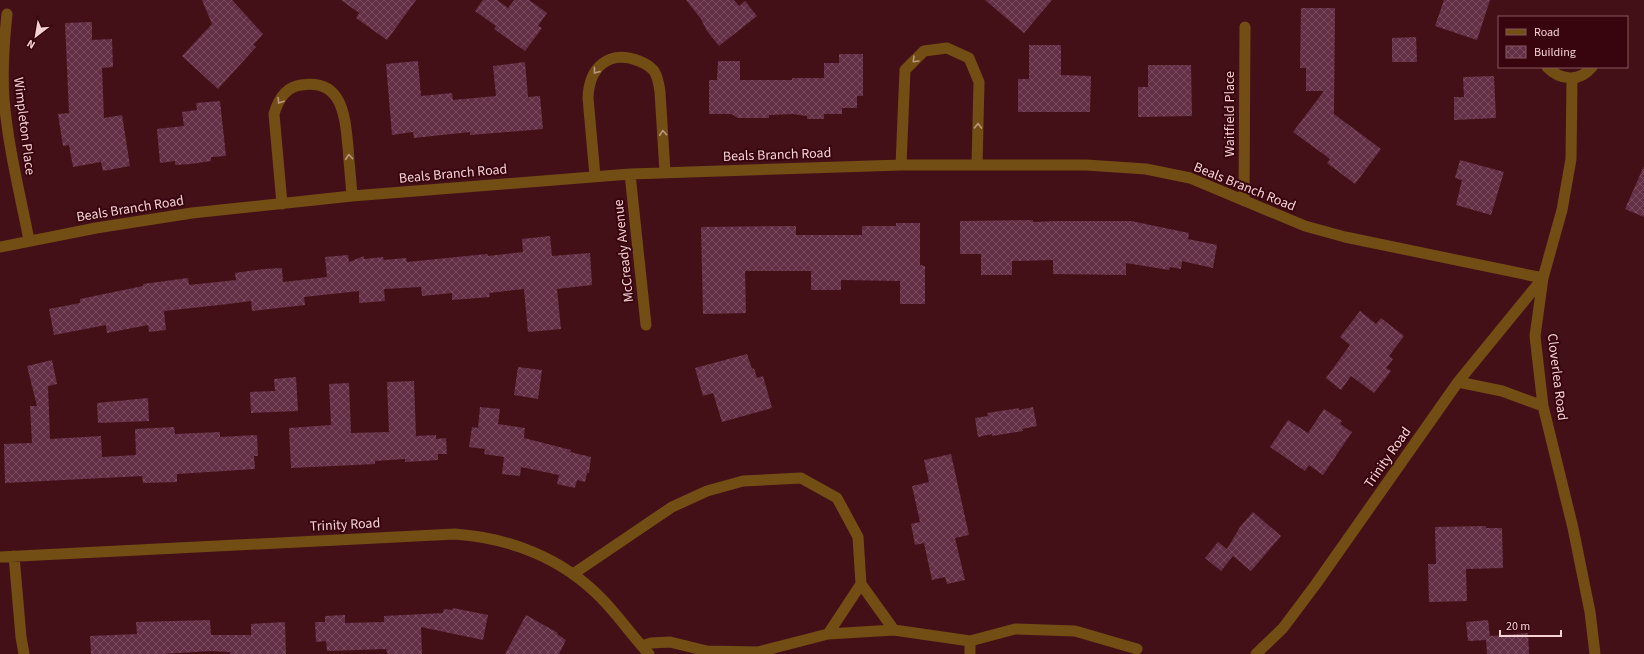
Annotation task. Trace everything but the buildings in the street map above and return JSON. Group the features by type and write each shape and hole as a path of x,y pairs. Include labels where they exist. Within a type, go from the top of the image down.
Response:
{"street":[{"name":"Wimpleton Place","path":"7,14 3,57 4,99 10,149 30,240"},
{"name":"Waitfield Place","path":"1244,201 1245,27"},
{"path":"901,165 905,70 924,51 947,48 970,58 979,82 977,165"},
{"path":"595,176 588,86 593,73 602,64 614,58 630,58 645,64 653,70 658,79 665,172"},
{"path":"1548,68 1558,76 1572,78 1589,72 1591,68"},
{"name":"Cloverlea Road","path":"1572,78 1571,159 1562,210 1543,278 1535,336 1543,406 1573,528 1590,612 1595,654"},
{"path":"282,204 274,114 276,105 290,88 304,84 328,89 339,100 345,116 352,196"},
{"name":"Beals Branch Road","path":"0,247 96,228 192,213 352,196 595,176 665,172 901,165 1086,165 1146,169 1190,178 1305,226 1345,237 1543,278"},
{"name":"McCready Avenue","path":"630,174 646,325"},
{"name":"Trinity Road","path":"1256,654 1283,628 1316,584 1458,382 1543,278"},
{"path":"1458,382 1502,391 1543,406"},
{"path":"573,574 672,507 707,491 743,480 801,478 836,498 858,537 861,584 894,630"},
{"name":"Trinity Road","path":"0,557 455,534 498,540 520,547 557,563 588,585 602,598 644,651"},
{"path":"14,556 20,637 24,654"},
{"path":"828,634 861,584"},
{"path":"644,651 651,643 670,642 707,651 758,652 828,634 894,630 970,641 1015,629 1075,631 1137,649"},
{"path":"970,641 970,654"}]}
